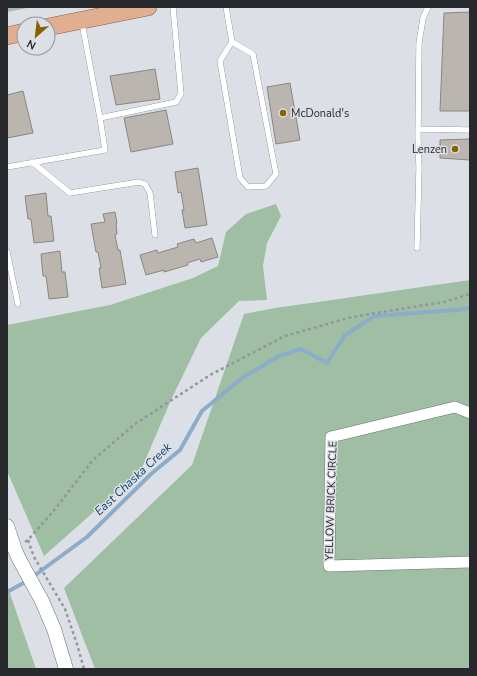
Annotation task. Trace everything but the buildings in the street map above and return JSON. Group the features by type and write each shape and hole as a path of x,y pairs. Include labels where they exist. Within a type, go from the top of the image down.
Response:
{"main road":[{"path":"56,25 148,7"}],"street":[{"name":"YELLOW BRICK CIRCLE","path":"470,413 455,407 331,437 329,566 470,562"},
{"path":"7,526 17,554 42,601 54,629 66,669"}],"lane":[{"path":"100,118 176,102 181,94 173,7"},
{"path":"226,7 232,42 220,61 240,178 248,187 266,186 276,174 252,54 232,42"},
{"path":"417,248 419,168 419,43 423,18 428,7"},
{"path":"7,167 105,150 82,20"},
{"path":"418,129 470,130"},
{"path":"32,162 70,193 139,182 145,184 150,193 155,235"},
{"path":"7,252 18,304"}],"path":[{"path":"17,554 56,508 93,460 135,424 210,375 285,336 352,317 444,302 470,294"},
{"path":"28,540 34,557 65,609 84,669"}],"green space":[{"path":"7,7 32,7 7,12"},
{"path":"276,204 281,216 267,243 263,266 267,300 239,301 201,338 171,400 141,470 44,556 7,471 7,325 110,305 193,278 218,266 226,232 246,214"},
{"path":"470,280 470,669 95,669 64,588 192,465 244,314 275,308"},
{"path":"7,585 36,669 7,669"}],"waterway":[{"name":"East Chaska Creek","path":"7,592 27,581 87,537 151,474 180,450 202,411 242,378 279,356 301,349 327,363 345,335 375,316 470,308"}],"place":[{"name":"McDonald's","path":"283,113"},
{"name":"Lenzen","path":"455,149"}]}
